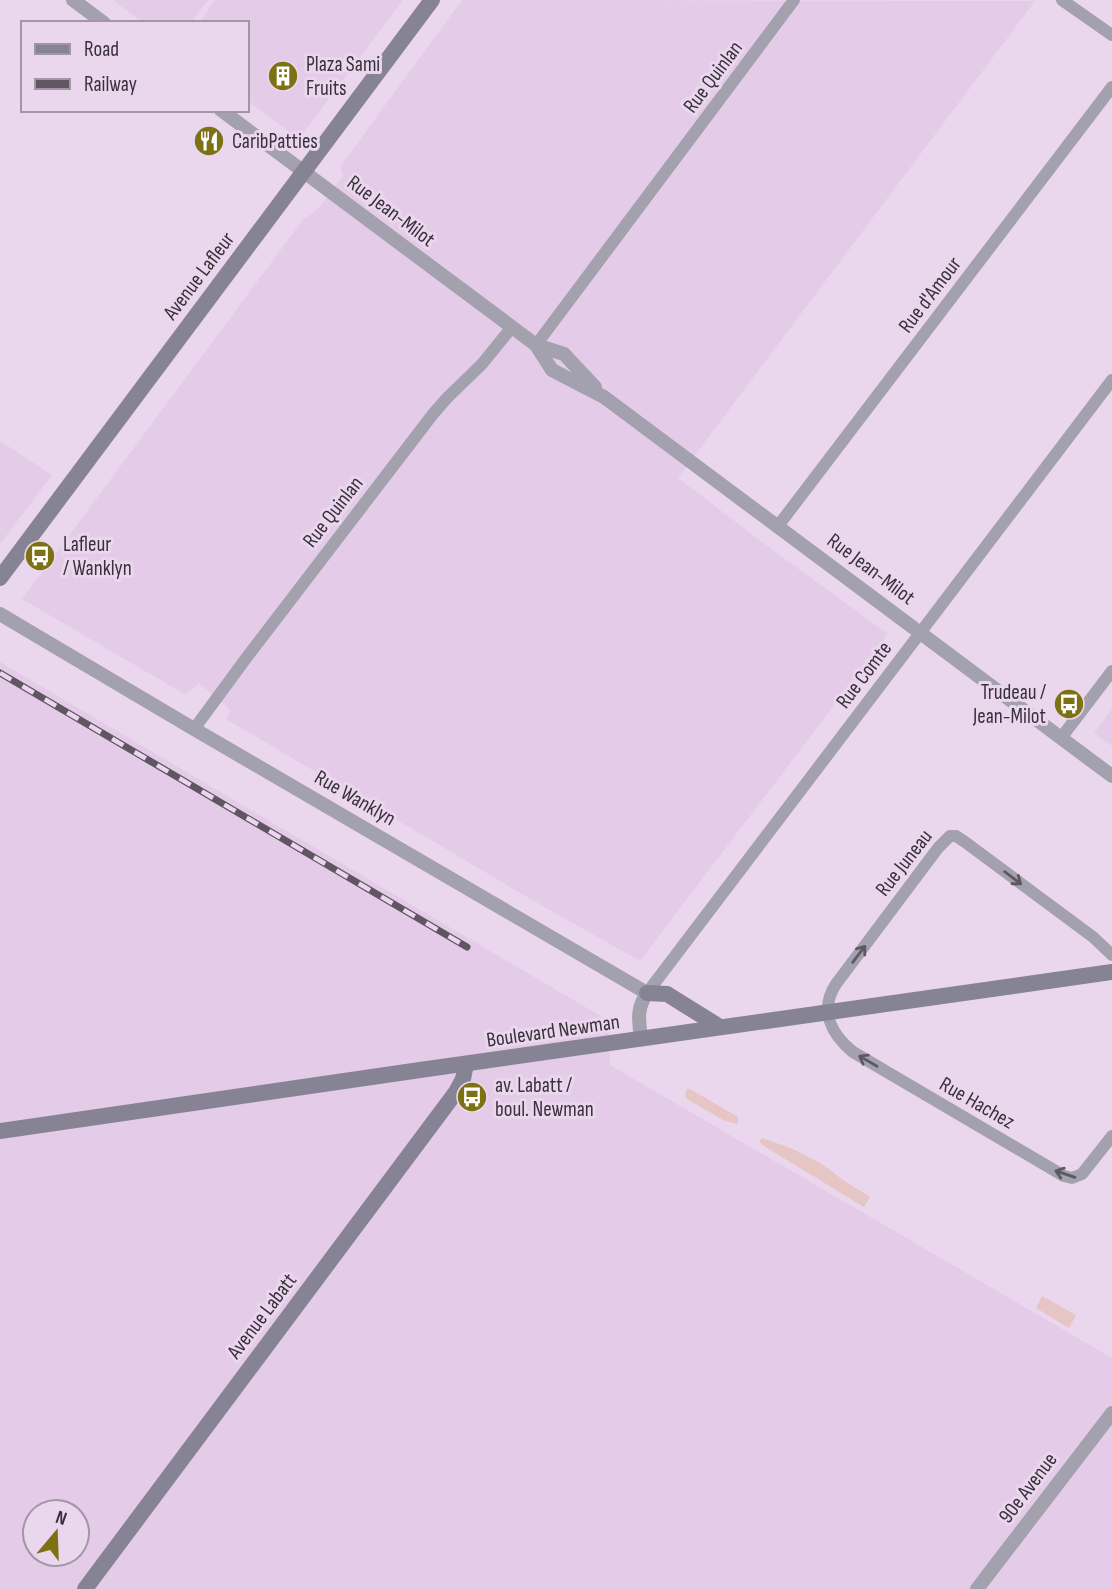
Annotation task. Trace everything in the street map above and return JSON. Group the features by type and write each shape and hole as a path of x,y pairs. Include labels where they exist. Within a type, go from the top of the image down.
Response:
{"main road":[{"name":"Avenue Lafleur","path":"0,578 432,0"},
{"name":"Boulevard Newman","path":"0,1131 1112,972"},
{"path":"647,993 667,994 720,1027"},
{"name":"Avenue Labatt","path":"85,1589 456,1092 466,1064"}],"street":[{"path":"74,0 101,21"},
{"name":"Rue Quinlan","path":"536,345 794,0"},
{"path":"1062,0 1112,35"},
{"name":"Rue d'Amour","path":"778,526 1112,87"},
{"name":"Rue Jean-Milot","path":"224,112 536,345 564,354 604,397 1112,776"},
{"name":"Rue Quinlan","path":"194,729 433,414 482,364 512,327"},
{"name":"Rue Comte","path":"647,993 1112,380"},
{"name":"Rue Wanklyn","path":"0,614 647,993"},
{"path":"1061,738 1112,671"},
{"name":"Rue Juneau","path":"828,1013 829,999 836,984 950,836 956,836 1093,937 1112,955"},
{"path":"641,1039 638,1014 640,1004 647,993"},
{"name":"Rue Hachez","path":"828,1013 837,1034 853,1052 1064,1176 1072,1178 1082,1174 1112,1136"},
{"name":"90e Avenue","path":"977,1589 1112,1413"}],"shaded area":[{"path":"113,0 208,0 192,21 140,21"},
{"name":"Plaza Sami Fruits","path":"215,0 403,0 299,139 248,102 248,21 200,21"},
{"path":"462,0 1035,1 678,478 888,634 640,961 226,719 231,710 199,683 186,695 22,599 302,221 318,209 343,176 340,167"},
{"path":"0,441 52,475 0,544"},
{"path":"0,662 609,1021 610,1065 1112,1358 1112,1589 0,1589"},
{"path":"1112,709 1112,746 1094,733"},
{"path":"687,1089 738,1117 738,1124 725,1121 687,1099"},
{"path":"762,1138 793,1149 822,1164 870,1197 864,1207 767,1148 759,1142"},
{"path":"1042,1296 1076,1315 1069,1328 1036,1308"}],"railway":[{"path":"0,673 467,947"}],"place":[{"name":"Plaza Sami Fruits","path":"283,76"},
{"name":"CaribPatties","path":"209,141"},
{"name":"Lafleur / Wanklyn","path":"40,556"},
{"name":"Trudeau / Jean-Milot","path":"1069,704"},
{"name":"av. Labatt / boul. Newman","path":"472,1097"}]}
